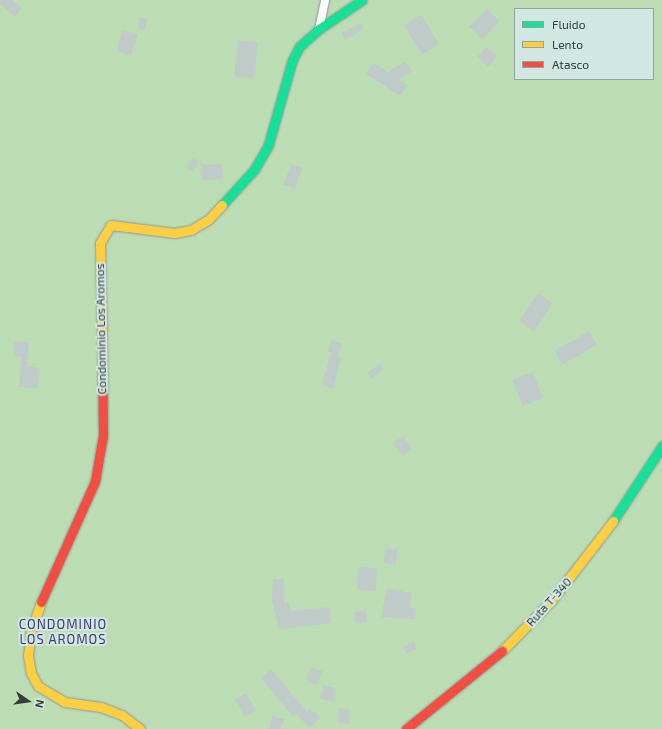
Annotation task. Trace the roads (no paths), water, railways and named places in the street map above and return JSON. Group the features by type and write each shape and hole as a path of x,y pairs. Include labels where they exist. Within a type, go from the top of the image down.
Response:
{"street":[{"path":"319,29 325,0"},
{"name":"Condominio Los Aromos","path":"140,729 122,715 101,707 65,702 51,695 38,686 32,673 28,655 31,631 43,597 69,545 95,481 103,435 100,243 111,225 174,233 191,230 209,219 260,161 268,146 292,61 299,47 319,29 362,0"},
{"name":"Ruta T-340","path":"406,729 487,666 552,600 608,528 662,446"}],"district":[{"name":"CONDOMINIO LOS AROMOS","path":"63,632"}]}
